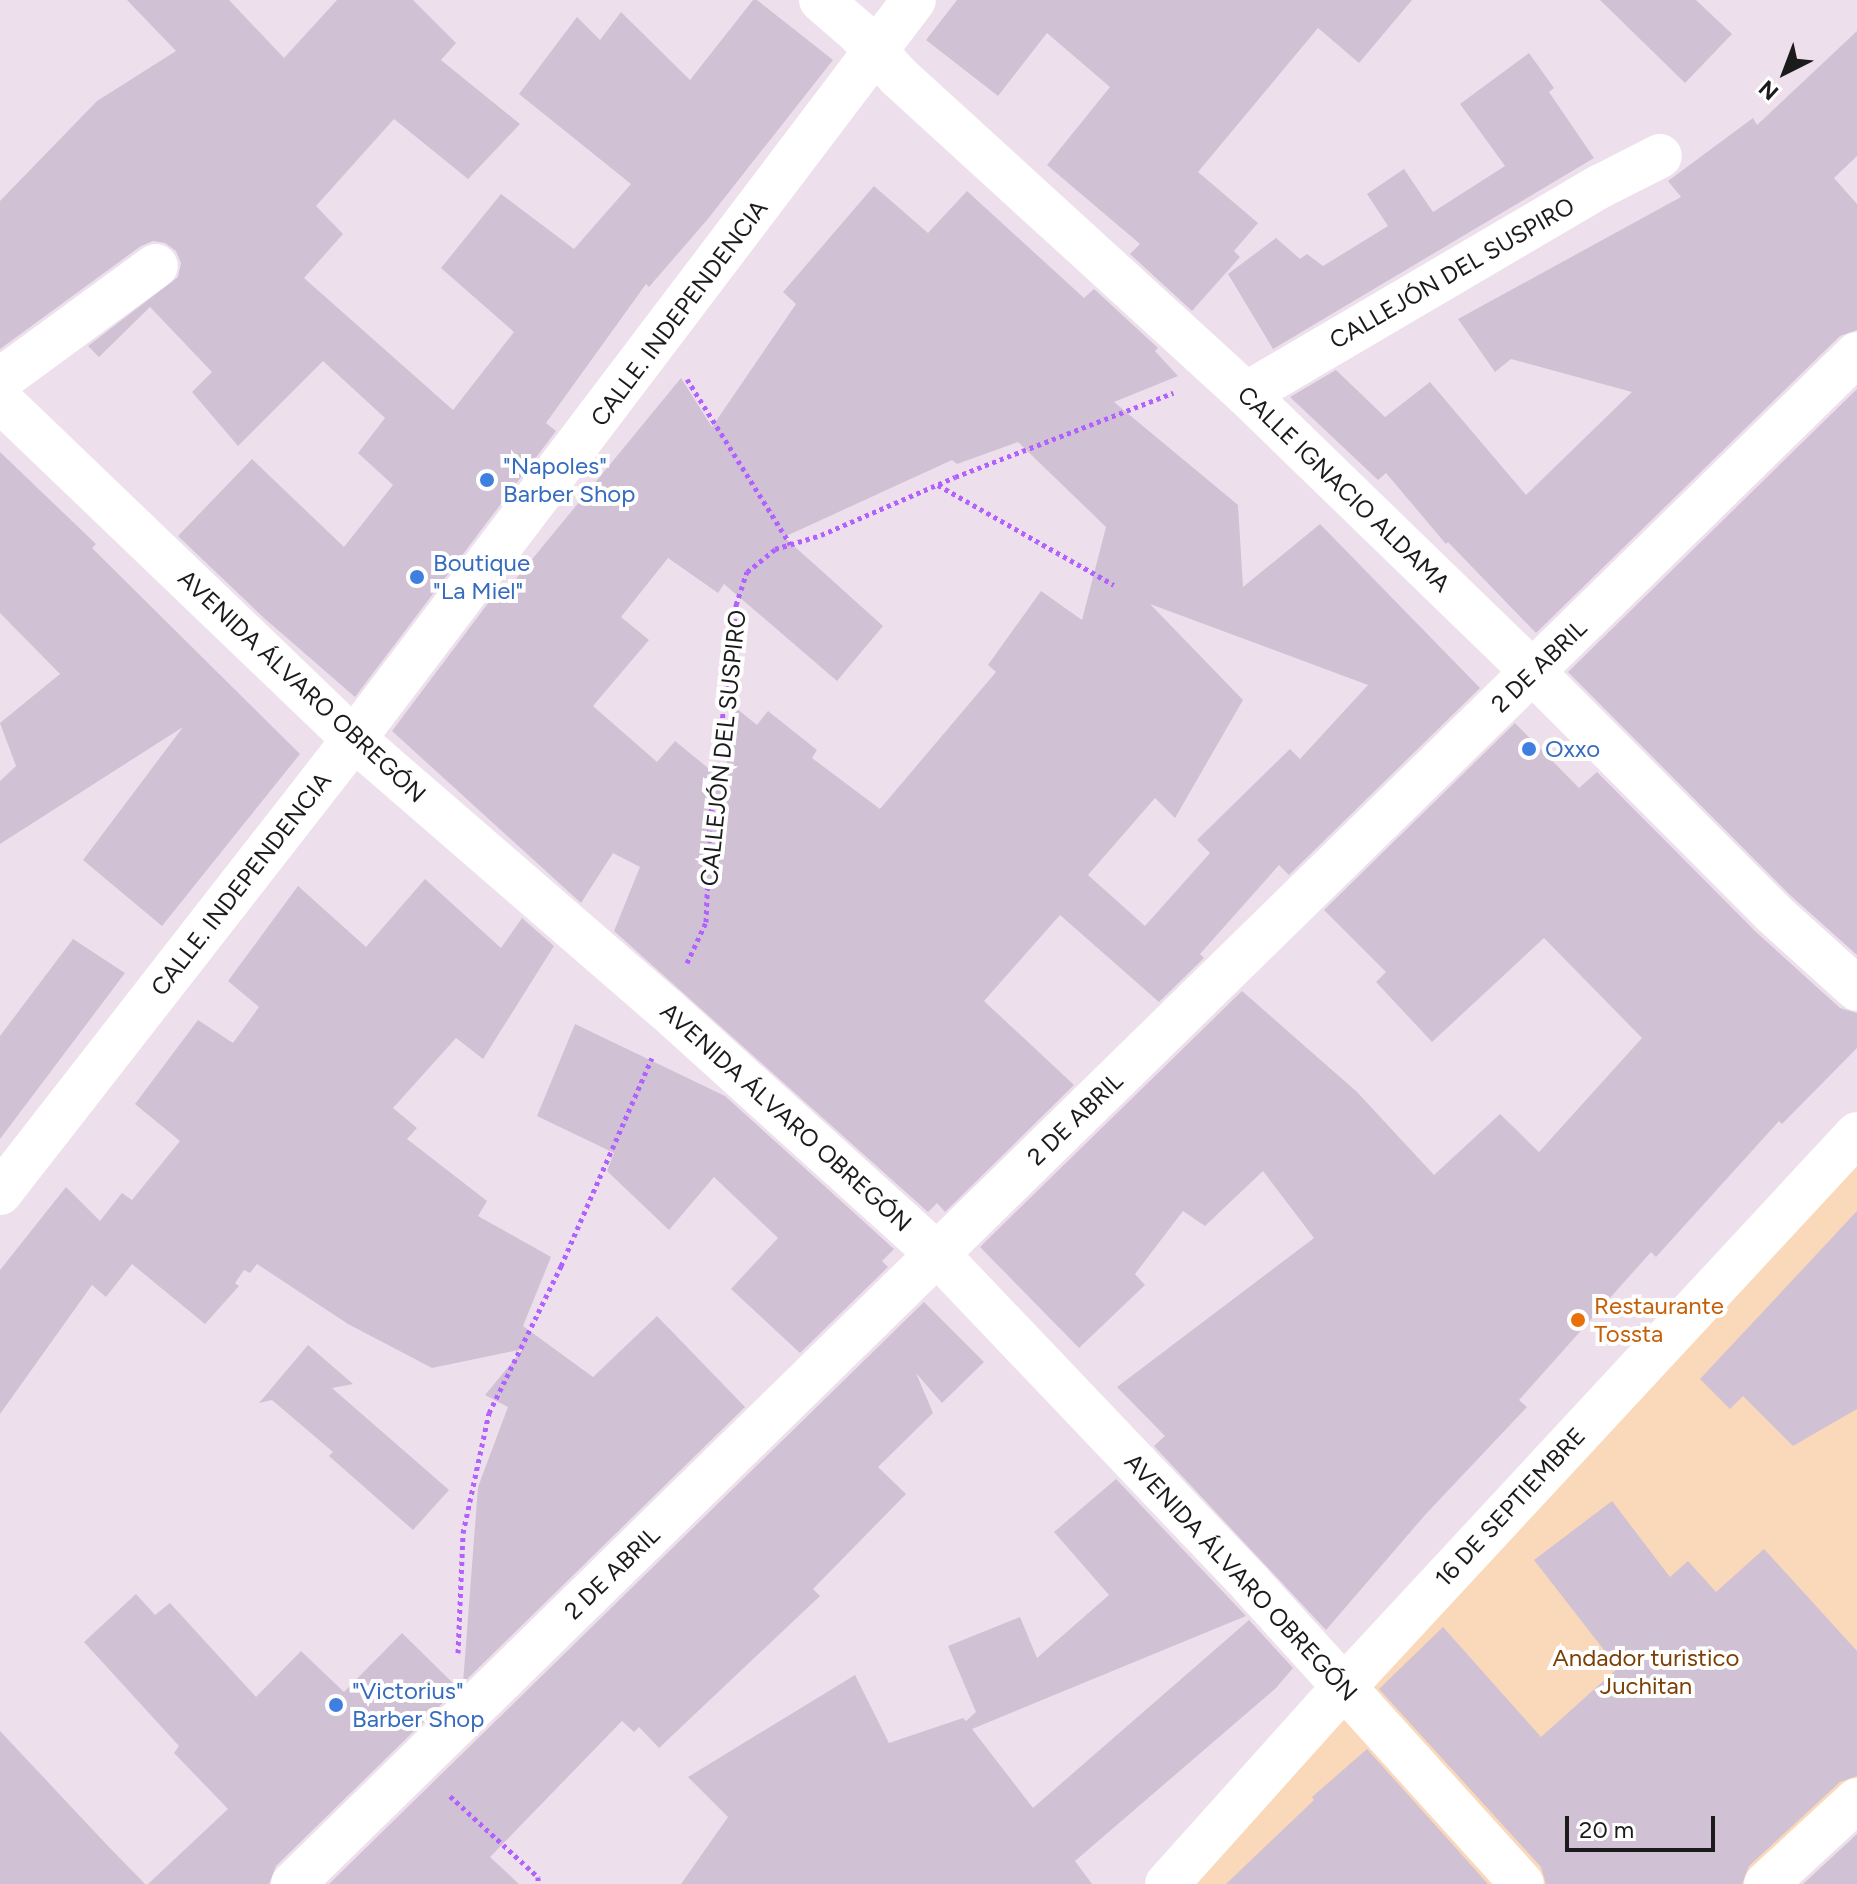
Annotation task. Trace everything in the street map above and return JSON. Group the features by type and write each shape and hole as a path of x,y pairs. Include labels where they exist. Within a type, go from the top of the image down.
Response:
{"street":[{"name":"CALLE IGNACIO ALDAMA","path":"821,0 899,77 1234,382 1533,672 1773,913 1857,989"},
{"name":"CALLE. INDEPENDENCIA","path":"0,1193 354,739 914,0"},
{"name":"CALLEJÓN DEL SUSPIRO","path":"1234,382 1660,156"},
{"path":"0,380 156,266"},
{"name":"2 DE ABRIL","path":"293,1884 1857,354"},
{"name":"AVENIDA ÁLVARO OBREGÓN","path":"0,400 354,739 666,1009 937,1254 1251,1584 1522,1884"},
{"name":"16 DE SEPTIEMBRE","path":"1167,1884 1344,1687 1857,1134"},
{"path":"1766,1884 1857,1800"}],"path":[{"path":"661,337 790,544"},
{"name":"CALLEJÓN DEL SUSPIRO","path":"454,1728 463,1533 489,1413 561,1266 660,1040 666,1009 706,922 710,821 736,605 747,572 775,549 938,485 1195,385 1234,382"},
{"path":"938,485 1114,585"},
{"path":"417,1765 538,1877 538,1884"}],"green space":[{"name":"Andador turistico Juchitan","path":"1857,1134 1857,1800 1766,1884 1167,1884"}],"building":[{"path":"127,0 229,0 284,58 337,0 413,0 456,43 441,60 520,124 468,179 394,119 316,206 343,234 304,278 453,410 514,332 441,268 501,194 574,249 631,184 519,94 577,17 600,40 621,12 690,80 753,0 757,0 833,60 707,220 649,287 646,284 546,423 556,431 355,697 264,618 178,536 252,459 344,547 393,485 358,453 385,418 323,361 238,446 192,392 212,372 150,307 99,357 88,346 178,277 181,263 176,251 165,243 153,241 141,246 0,349 0,201 97,101 176,51"},
{"path":"957,0 1412,0 1359,63 1318,28 1198,172 1258,223 1234,251 1240,257 1192,311 1130,254 1140,244 1047,165 1110,87 1047,33 998,96 926,40"},
{"path":"1600,0 1696,0 1732,34 1685,83"},
{"path":"1857,31 1857,156 1834,178 1857,204 1857,330 1840,336 1536,633 1448,542 1446,544 1386,473 1378,480 1290,397 1336,370 1385,417 1430,382 1526,495 1632,392 1511,359 1495,372 1458,319 1681,197 1668,181 1753,118 1757,125"},
{"path":"1529,53 1554,88 1549,92 1594,158 1273,349 1228,274 1276,238 1300,259 1307,254 1323,266 1388,226 1367,194 1404,169 1433,212 1505,166 1460,104"},
{"path":"874,186 928,233 967,191 1084,298 1094,289 1158,348 1155,351 1178,376 1114,402 1238,505 1243,587 1320,524 1480,688 1289,875 1279,865 1200,954 1204,958 1159,1002 1060,915 984,1001 1074,1085 945,1212 937,1203 928,1212 614,931 640,867 613,853 581,903 392,731 492,598 497,602 681,378 712,427 796,304 783,292","holes":["1018,442 1106,527 1082,620 1041,591 988,665 996,672 880,809 812,758 817,750 768,711 757,725 736,708 724,781 675,741 657,762 593,706 649,640 621,617 668,558 718,593 724,584 837,681 883,626 784,537 952,460 957,464","1150,604 1368,685 1300,759 1290,749 1197,840 1210,853 1145,926 1088,875 1155,798 1175,818 1243,700"]},
{"path":"1857,389 1857,955 1790,895 1568,672"},
{"path":"0,452 96,544 92,548 300,754 162,926 83,860 183,727 0,844 0,781 16,766 0,723 60,674 0,613"},
{"path":"1515,723 1579,788 1597,772 1756,932 1840,1008 1857,1013 1857,1048 1782,1124 1779,1121 1656,1257 1651,1252 1519,1400 1527,1407 1425,1515 1326,1630 1154,1446 1165,1436 1117,1387 1314,1238 1263,1171 1205,1226 1183,1211 1135,1274 1145,1285 1079,1348 980,1247 1242,991 1357,1092 1434,1175 1500,1114 1539,1152 1642,1038 1544,938 1432,1042 1376,982 1386,972 1324,910"},
{"path":"425,879 501,948 522,918 554,946 483,1059 456,1038 393,1108 417,1128 407,1139 487,1201 478,1216 551,1257 523,1326 593,1377 657,1316 745,1407 463,1683 478,1487 508,1407 485,1395 523,1349 432,1368 348,1324 257,1264 250,1273 244,1270 235,1283 239,1286 205,1324 132,1264 106,1297 92,1285 0,1414 0,1270 66,1187 100,1221 122,1193 132,1200 180,1141 135,1104 198,1020 233,1043 259,1007 228,981 298,886 366,947"},
{"path":"73,939 125,973 0,1139 0,1036"},
{"path":"575,1024 725,1096 894,1249 882,1261 888,1267 800,1353 731,1289 778,1238 714,1177 669,1230 607,1171 614,1153 537,1116"},
{"path":"1857,1211 1857,1409 1793,1446 1743,1396 1730,1409 1700,1379"},
{"path":"924,1302 984,1362 942,1403 916,1373 933,1413 878,1467 906,1494 813,1589 820,1596 659,1748 639,1727 634,1732 622,1721 490,1857 519,1884 329,1884"},
{"path":"308,1345 353,1384 332,1388 449,1490 413,1530 329,1456 333,1452 272,1400 259,1403"},
{"path":"1116,1479 1246,1616 972,1729 1033,1808 1249,1620 1293,1668 1276,1688 1075,1861 1092,1884 681,1884 728,1817 688,1777 855,1675 889,1743 963,1718 966,1721 976,1712 948,1646 1020,1617 1037,1658 1109,1595 1054,1532"},
{"path":"1612,1501 1670,1577 1688,1561 1716,1592 1764,1549 1857,1651 1857,1776 1840,1782 1749,1866 1742,1884 1546,1884 1541,1867 1379,1689 1443,1627 1541,1737 1618,1668 1534,1560"},
{"path":"136,1594 155,1615 170,1603 256,1697 301,1651 344,1692 402,1633 458,1688 276,1866 269,1884 148,1884 228,1809 174,1753 179,1746 84,1642"},
{"path":"0,1731 108,1846 145,1884 0,1884"},
{"path":"1367,1749 1488,1884 1226,1884 1314,1800 1312,1797"},
{"path":"1857,1834 1857,1884 1803,1884"}],"place":[{"name":"\"Napoles\" Barber Shop","path":"487,480"},
{"name":"Boutique \"La Miel\"","path":"417,577"},
{"name":"Oxxo","path":"1529,749"},
{"name":"Restaurante Tossta","path":"1578,1320"},
{"name":"\"Victorius\" Barber Shop","path":"336,1705"}]}
